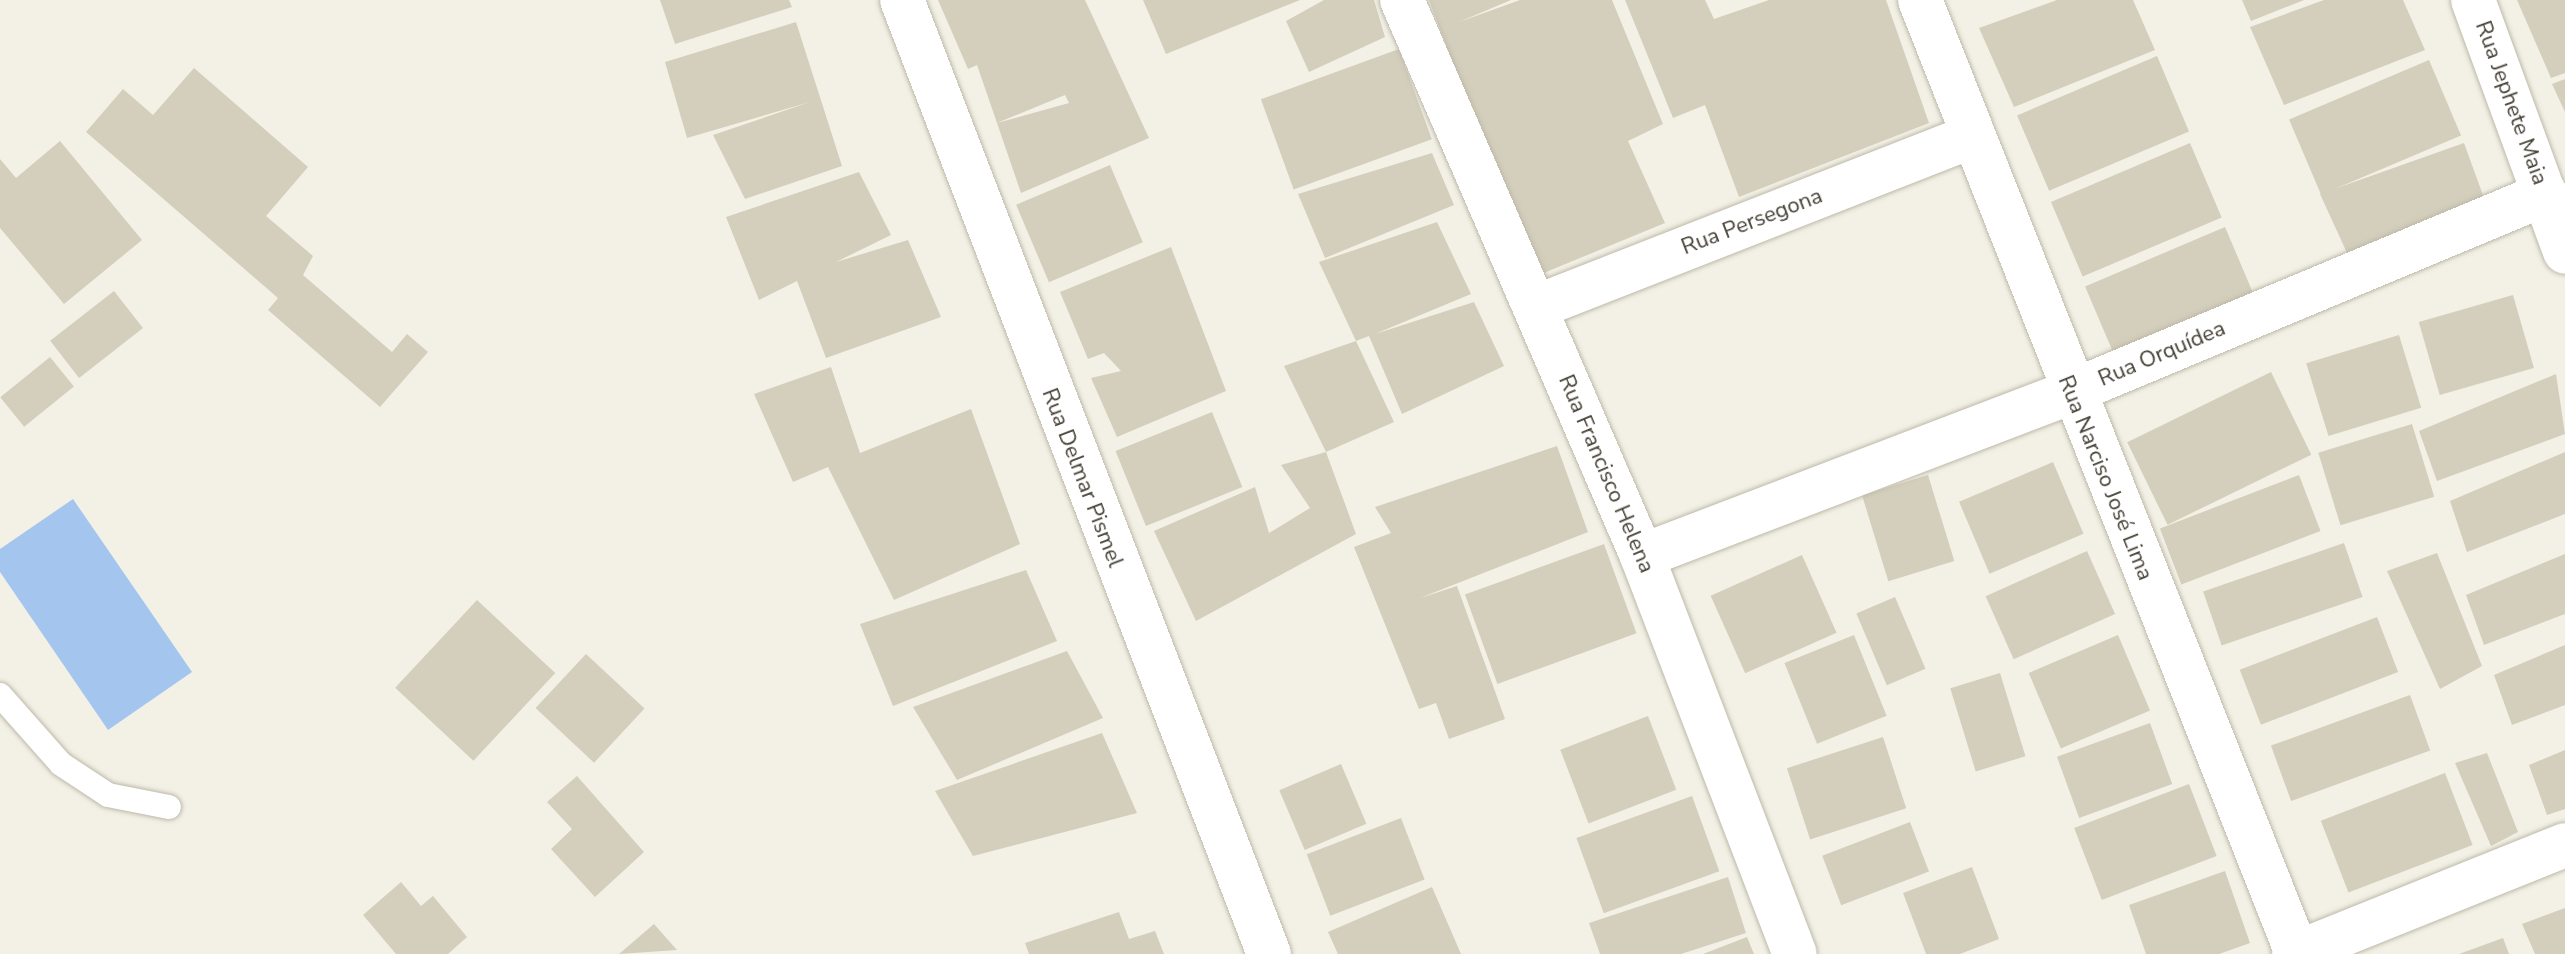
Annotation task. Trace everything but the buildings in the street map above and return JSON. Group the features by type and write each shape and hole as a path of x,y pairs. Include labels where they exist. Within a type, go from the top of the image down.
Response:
{"street":[{"name":"Rua Delmar Pismel","path":"902,0 1269,954"},
{"name":"Rua Francisco Helena","path":"1402,0 1642,556 1795,954"},
{"name":"Rua Narciso José Lima","path":"1920,0 1968,138 2296,954"},
{"name":"Rua Jephete Maia","path":"2473,0 2565,252"},
{"name":"Rua Persegona","path":"1536,307 1968,138"},
{"name":"Rua Orquídea","path":"1642,556 2071,392 2545,194"},
{"path":"2296,954 2565,845"}],"lane":[{"path":"0,695 61,764 108,795 169,807"}],"water":[{"path":"73,499 192,672 108,730 0,572 0,549"}]}
